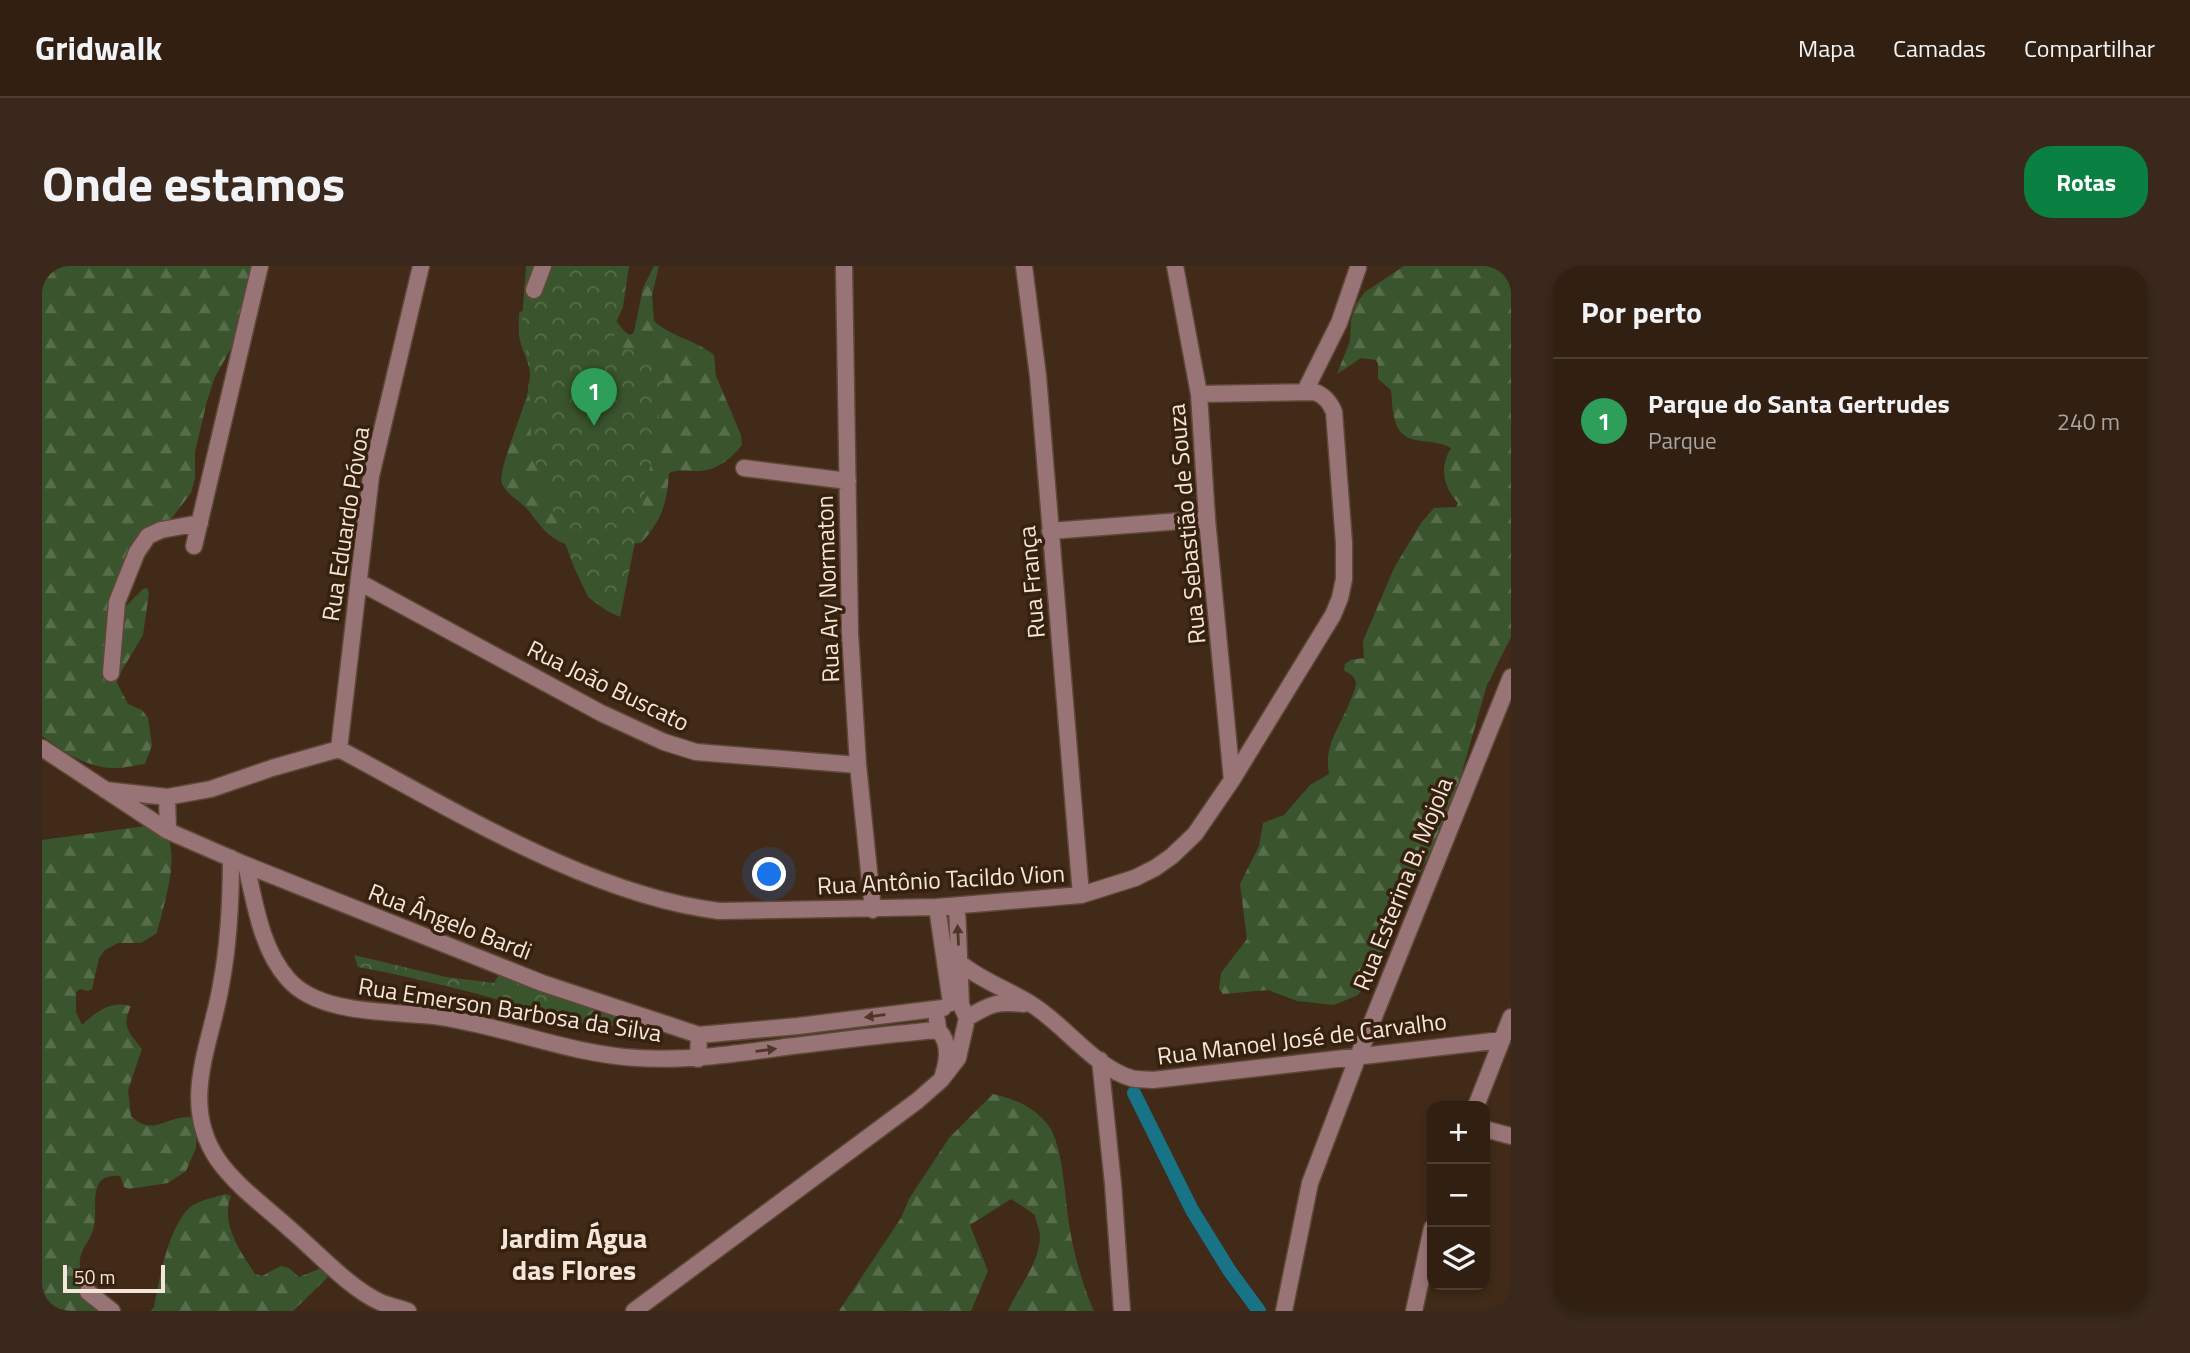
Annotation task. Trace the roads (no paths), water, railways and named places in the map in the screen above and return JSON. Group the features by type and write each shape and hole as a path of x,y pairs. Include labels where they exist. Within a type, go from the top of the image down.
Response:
{"street":[{"path":"194,546 260,266"},
{"name":"Rua Eduardo Póvoa","path":"339,749 372,476 421,266"},
{"path":"534,290 543,266"},
{"name":"Rua Ary Normaton","path":"844,266 850,633 858,765 873,910"},
{"name":"Rua França","path":"1024,266 1038,376 1081,895"},
{"name":"Rua Sebastião de Souza","path":"1175,266 1199,394 1207,519 1232,780"},
{"path":"1199,394 1305,391 1339,323 1358,268"},
{"name":"Rua Antônio Tacildo Vion","path":"339,749 515,842 642,895 684,907 719,911 873,910 957,906 1081,895 1135,878 1172,856 1195,834 1232,780 1333,615 1344,579 1344,543 1334,412 1322,394 1305,391"},
{"path":"744,468 848,481"},
{"path":"1050,531 1207,519"},
{"path":"111,673 117,602 137,552 148,536 161,530 200,523"},
{"name":"Rua João Buscato","path":"359,582 601,713 664,742 696,752 858,765"},
{"name":"Rua Esterina B. Mojola","path":"1284,1311 1310,1183 1511,677"},
{"name":"Rua Ângelo Bardi","path":"42,748 168,831 238,862 542,983 699,1035"},
{"path":"105,790 167,797 211,789 339,749"},
{"path":"167,797 168,831"},
{"path":"238,862 221,987 202,1059 198,1097 205,1136 218,1160 237,1183 338,1271 381,1302 408,1311"},
{"name":"Rua Emerson Barbosa da Silva","path":"238,862 271,953 288,980 313,999 342,1006 436,1017 633,1058 698,1059 894,1033 954,1033 959,1011"},
{"path":"634,1311 917,1101 941,1080 958,1058 960,963 957,906"},
{"path":"937,907 959,1011"},
{"name":"Rua Manoel José de Carvalho","path":"960,963 992,985 1032,1004 1100,1060 1133,1079 1153,1080 1359,1054 1502,1040"},
{"path":"698,1059 699,1035 959,1011 983,996 1009,993"},
{"path":"941,1080 948,1057 937,1018 1001,1002 1032,1004"},
{"path":"1478,1101 1511,1017"},
{"path":"1100,1060 1113,1184 1122,1311"},
{"path":"1490,1130 1511,1136"},
{"path":"1414,1311 1427,1251"},
{"path":"88,1292 112,1311"}],"waterway":[{"path":"1134,1093 1192,1210 1229,1270 1259,1311"}],"place":[{"name":"Parque do Santa Gertrudes","path":"594,426"}],"district":[{"name":"Jardim Água das Flores","path":"574,1254"}]}
